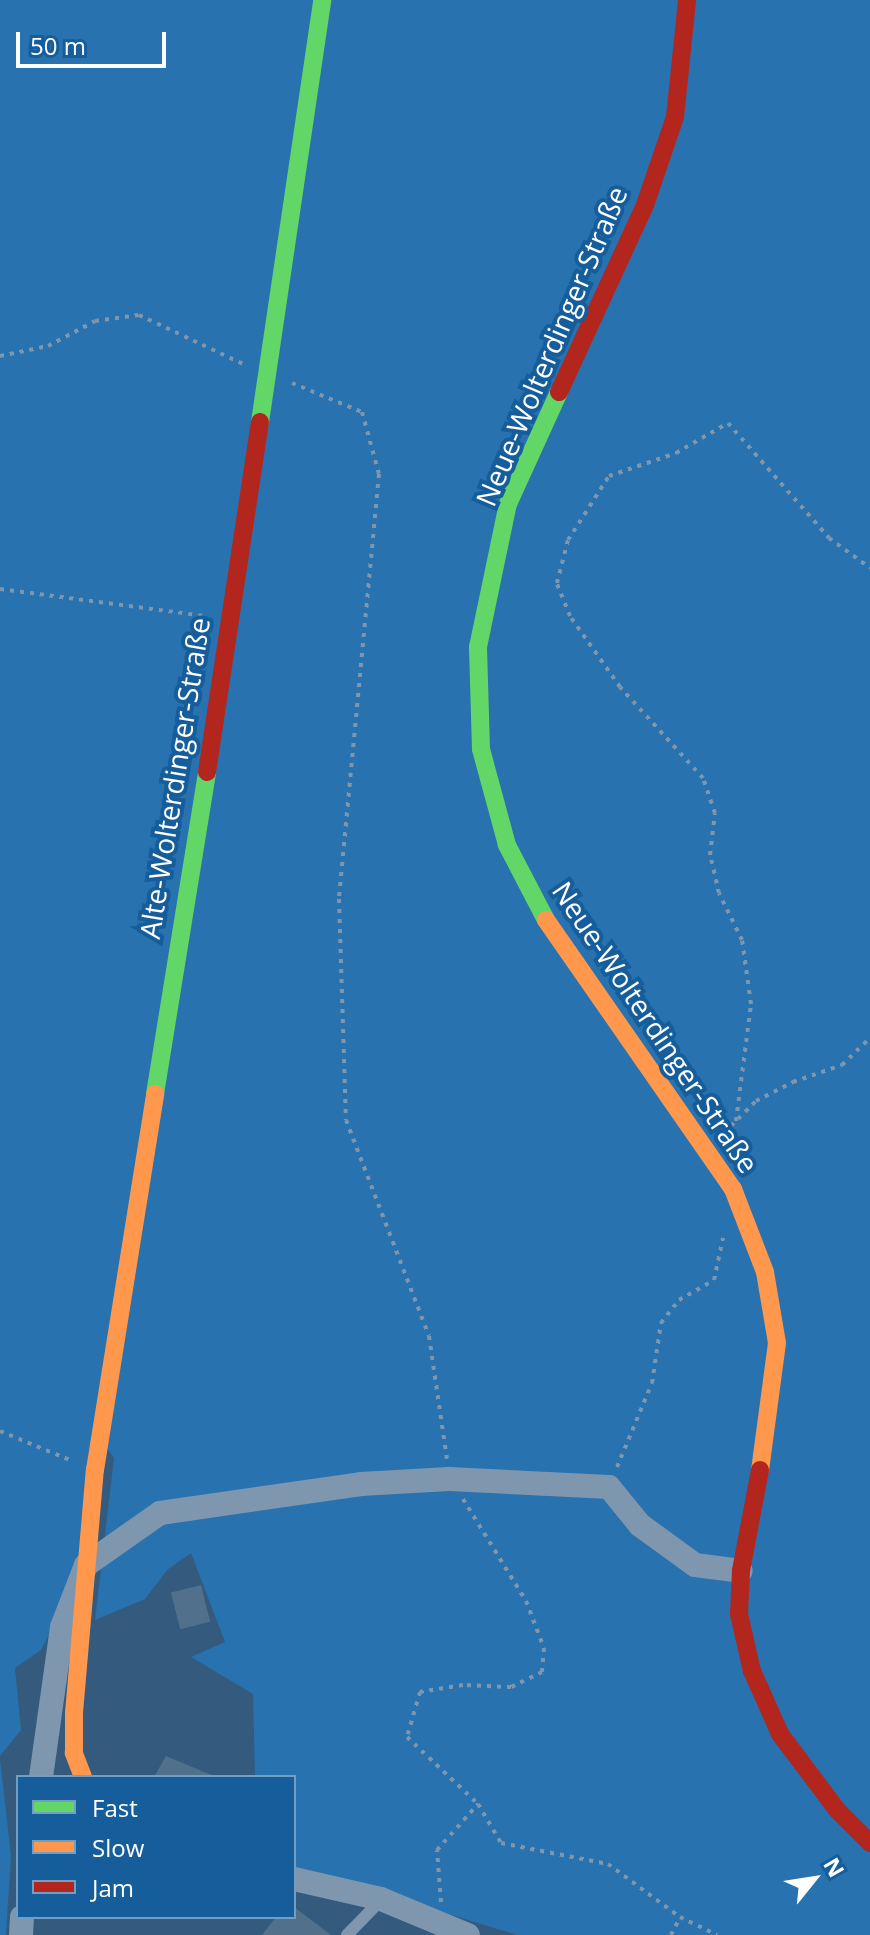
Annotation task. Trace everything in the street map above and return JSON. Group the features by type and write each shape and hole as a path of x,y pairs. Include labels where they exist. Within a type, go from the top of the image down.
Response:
{"main road":[{"name":"Alte-Wolterdinger-Straße","path":"82,1775 74,1753 74,1713 95,1470 231,619 322,0"},
{"name":"Neue-Wolterdinger-Straße","path":"687,0 675,117 645,205 508,504 478,647 481,749 507,845 543,916 733,1189 765,1272 777,1343 769,1421 741,1571 739,1614 752,1671 780,1734 837,1810 870,1843"}],"street":[{"path":"86,1565 160,1513 361,1484 449,1479 609,1487 640,1525 695,1565 741,1571"},
{"name":"Alte-Wolterdinger-Straße","path":"41,1775 62,1627 86,1565"},
{"path":"296,1879 381,1899 443,1922 468,1935"}],"lane":[{"path":"347,1935 381,1899"}],"path":[{"path":"0,356 48,346 95,321 139,315 204,349 362,412 379,474 339,899 346,1120 429,1336 449,1479 526,1601 544,1648 542,1672 511,1687 463,1685 420,1692 407,1737 478,1804 501,1843 608,1864 680,1917 717,1935"},
{"path":"736,1121 751,1004 742,940 719,893 710,855 715,813 703,778 620,687 570,616 557,583 568,540 609,476 676,453 728,423 829,538 870,568"},
{"path":"0,589 231,619"},
{"path":"708,1151 756,1101 793,1082 842,1065 870,1038"},
{"path":"609,1487 652,1383 661,1323 679,1300 714,1280 723,1235"},
{"path":"0,1431 95,1470"},
{"path":"443,1922 437,1850 478,1804"},
{"path":"671,1935 680,1917"}],"shaded area":[{"path":"0,0 870,0 870,1935 517,1935 296,1868 296,1775 255,1775 253,1694 191,1657 225,1642 191,1553 167,1570 145,1599 95,1620 114,1458 100,1440 86,1565 41,1650 15,1668 21,1730 0,1756"},
{"path":"0,1759 11,1856 6,1935 0,1935"}],"building":[{"path":"201,1585 210,1622 180,1629 171,1592"},
{"path":"166,1756 211,1775 155,1775"},
{"path":"296,1909 331,1935 262,1935 274,1919 296,1919"}],"traffic: fast":[{"path":"260,422 322,0"},
{"path":"546,920 507,845 481,749 478,647 508,504 559,392"},
{"path":"155,1094 207,772"}],"traffic: slow":[{"path":"546,920 733,1189 765,1272 777,1343 760,1470"},
{"path":"82,1775 74,1753 74,1713 95,1470 155,1094"}],"traffic: jam":[{"path":"559,392 645,205 675,117 687,0"},
{"path":"207,772 260,422"},
{"path":"760,1470 741,1571 739,1614 752,1671 780,1734 837,1810 870,1843"}]}
